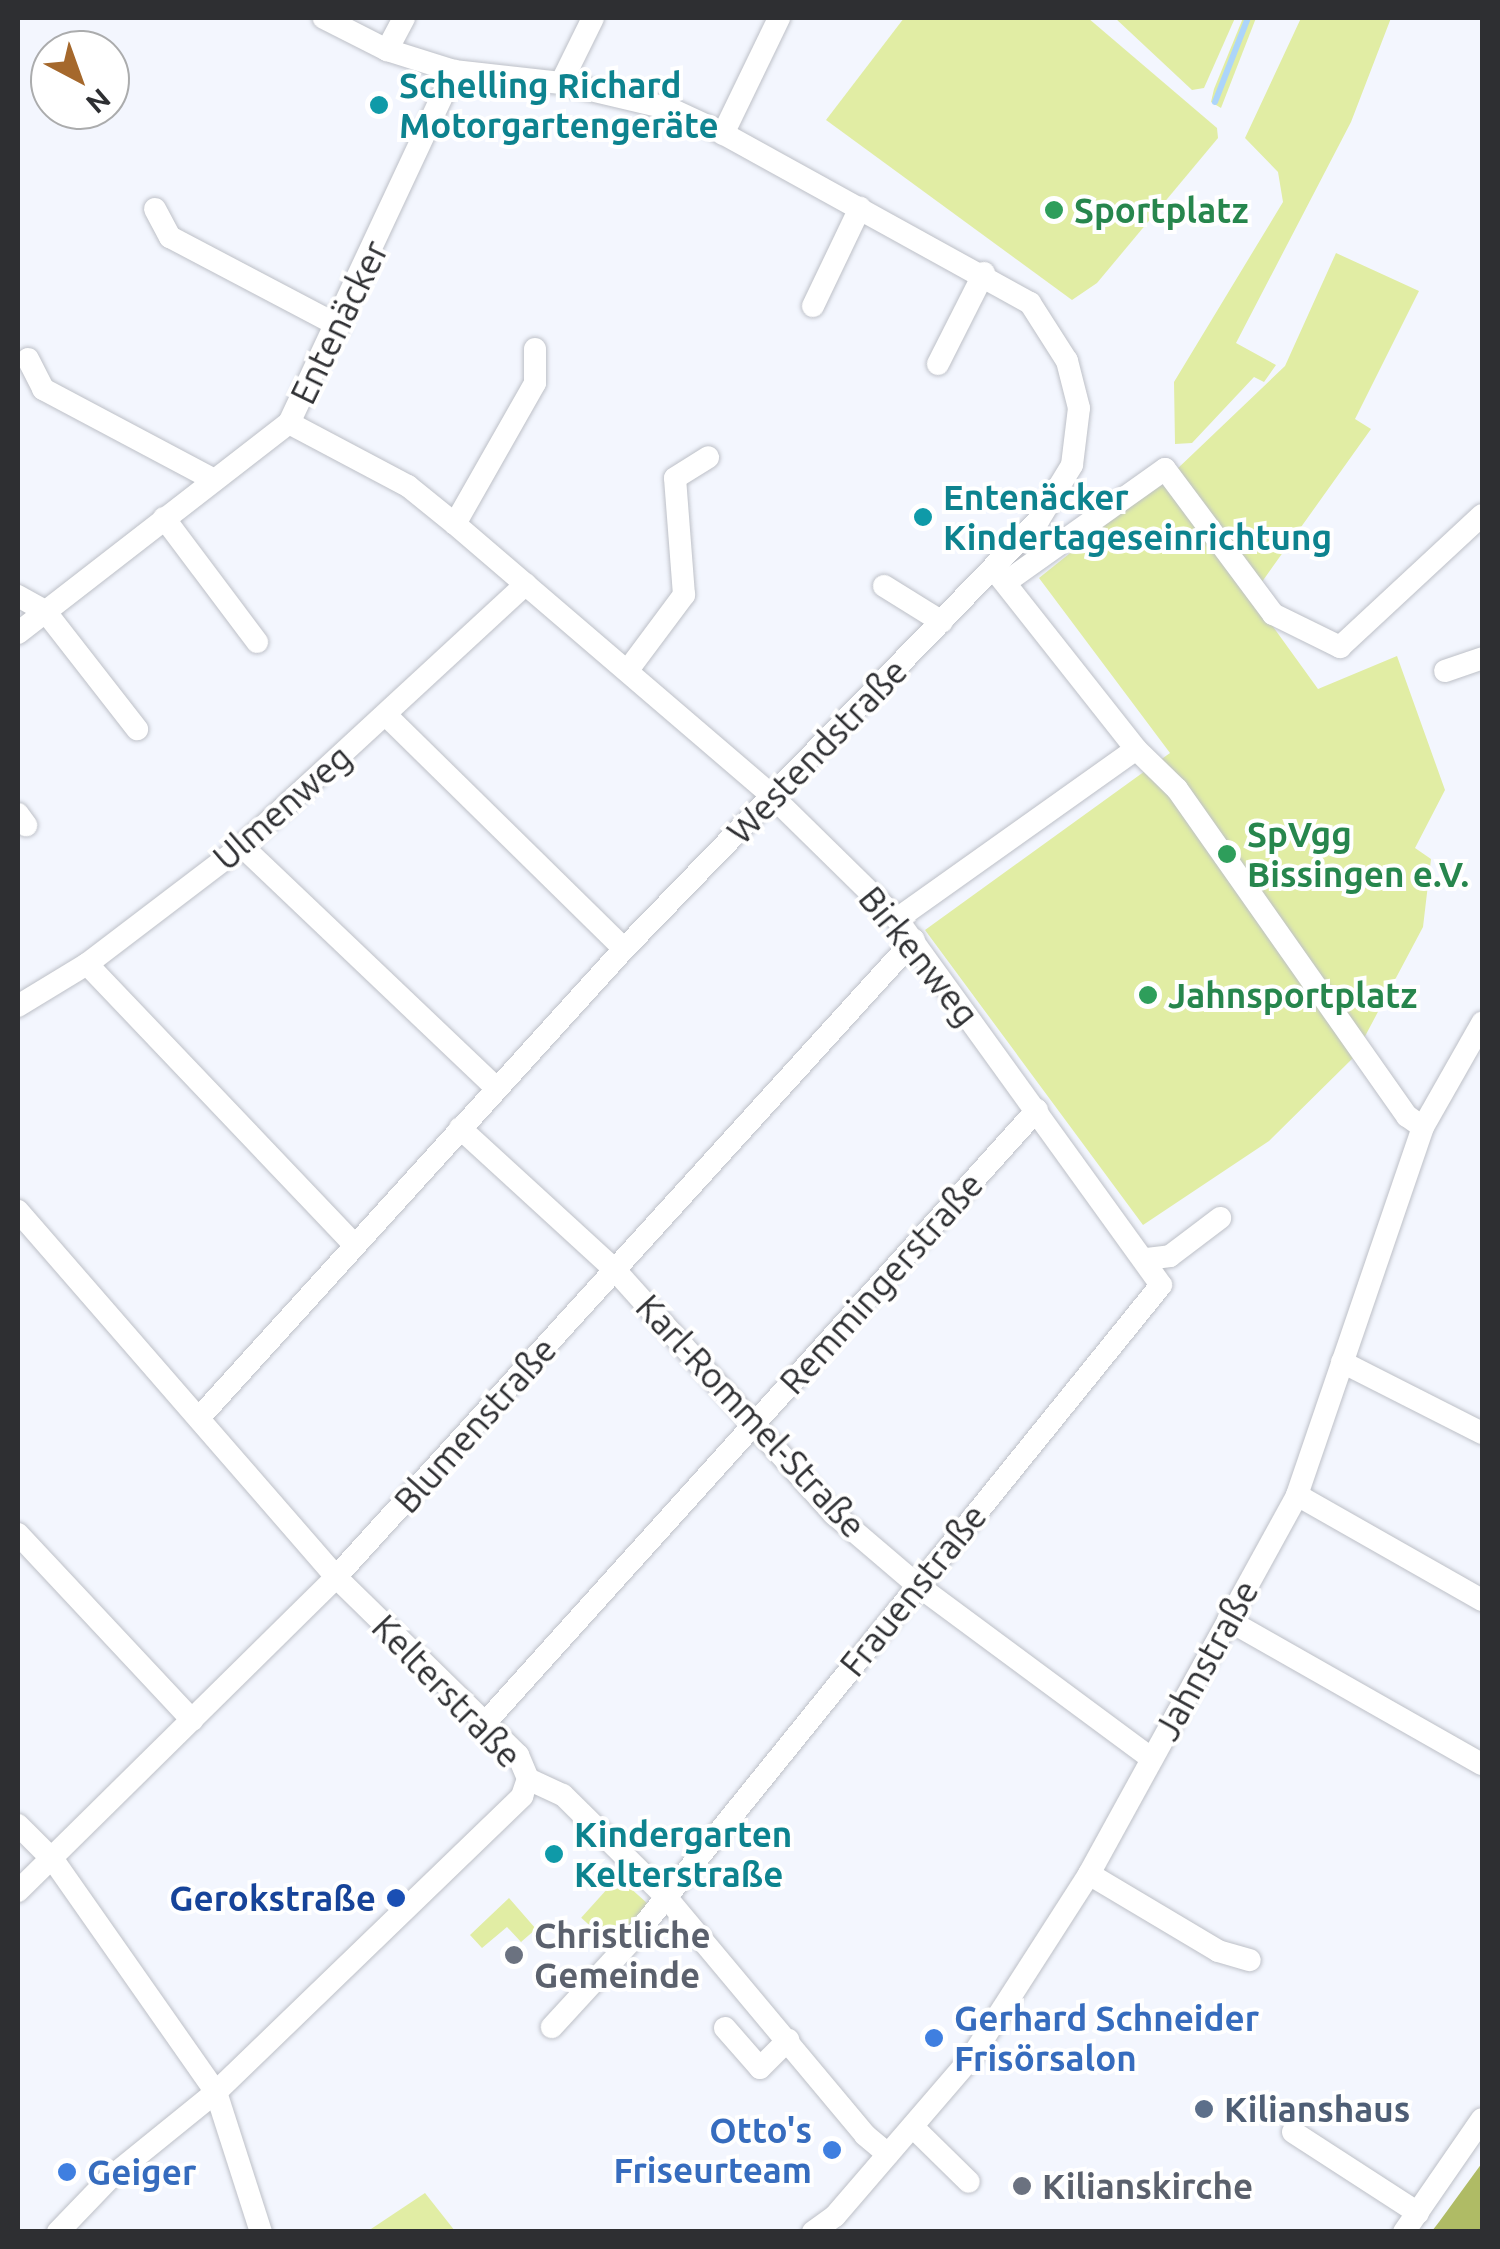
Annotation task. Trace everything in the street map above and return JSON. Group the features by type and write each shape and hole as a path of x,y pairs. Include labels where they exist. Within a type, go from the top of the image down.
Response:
{"street":[{"name":"Westendstraße","path":"199,1418 353,1243 624,949 942,622 999,575 1072,465 1079,408 1067,361 1051,330 1030,303 984,273 723,134 672,109 561,83 454,71 387,50 324,18"},
{"path":"387,50 404,18"},
{"path":"561,83 593,18"},
{"path":"723,134 779,18"},
{"name":"Entenäcker","path":"18,633 289,423 338,326 454,71"},
{"path":"813,306 860,208"},
{"path":"156,209 170,237 338,326"},
{"path":"938,364 984,273"},
{"path":"455,524 535,383 534,349"},
{"path":"28,360 43,389 214,480"},
{"name":"Birkenweg","path":"289,423 408,486 455,524 773,797 897,918 1147,1259 1161,1285"},
{"path":"628,670 684,595 675,478 708,457"},
{"path":"1422,1127 1407,1116 1178,789 1136,749 999,575 1165,469 1273,614 1340,646 1482,515"},
{"path":"164,518 257,642"},
{"name":"Ulmenweg","path":"18,1006 87,964 242,846 526,584"},
{"path":"884,586 942,622"},
{"path":"18,596 45,611 137,729"},
{"path":"1445,670 1482,658"},
{"path":"387,716 624,949"},
{"path":"897,918 1136,749"},
{"path":"242,846 497,1089"},
{"name":"Blumenstraße","path":"18,1892 54,1861 336,1577 914,940"},
{"path":"87,964 353,1243"},
{"name":"Jahnstraße","path":"813,2232 835,2216 971,2058 1088,1874 1152,1759 1297,1495 1422,1127 1482,1023"},
{"name":"Remmingerstraße","path":"485,1723 1038,1110"},
{"name":"Karl-Rommel-Straße","path":"460,1128 616,1271 834,1514 917,1585 1152,1759"},
{"name":"Kelterstraße","path":"18,1214 336,1577 518,1755 528,1780 564,1795 666,1898 888,2154"},
{"path":"1147,1259 1170,1256 1220,1218"},
{"name":"Frauenstraße","path":"552,2027 666,1898 1161,1285"},
{"path":"1342,1362 1482,1433"},
{"path":"1297,1495 1482,1600"},
{"path":"18,1534 192,1720"},
{"path":"1228,1620 1482,1764"},
{"path":"65,2228 216,2092 522,1796 528,1780"},
{"path":"18,1824 54,1861 216,2092 260,2232"},
{"path":"1088,1874 1218,1951 1250,1960"},
{"path":"724,2028 760,2068 788,2040"},
{"path":"1293,2132 1411,2222 1482,2119"},
{"path":"913,2126 969,2182"},
{"path":"835,2216 854,2232"}],"green space":[{"name":"Sportplatz","path":"904,18 1088,18 1217,128 1218,138 1097,283 1072,300 826,120"},
{"path":"1115,18 1235,18 1204,88 1192,90"},
{"path":"1243,18 1256,18 1221,108 1211,102 1214,89"},
{"path":"1301,18 1391,18 1351,122 1236,343 1276,365 1264,382 1254,377 1192,443 1175,444 1174,382 1283,202 1278,172 1245,138"},
{"path":"1336,253 1419,291 1355,419 1371,429 1259,586 1175,471 1285,366"},
{"name":"SpVgg Bissingen e.V.","path":"1165,477 1318,689 1397,656 1445,790 1415,848 1431,859 1423,927 1354,1057 1269,1141 1143,1225 925,930 1170,753 1039,578"},
{"path":"618,1877 648,1904 611,1945 581,1918"},
{"path":"509,1898 536,1929 521,1942 507,1927 482,1948 470,1935"},
{"path":"1482,2163 1482,2231 1432,2231 1439,2222"},
{"path":"425,2193 455,2231 368,2231"}],"waterway":[{"path":"1215,102 1248,18"}],"place":[{"name":"Schelling Richard Motorgartengeräte","path":"379,105"},
{"name":"Sportplatz","path":"1054,210"},
{"name":"Entenäcker Kindertageseinrichtung","path":"923,517"},
{"name":"SpVgg Bissingen e.V.","path":"1227,854"},
{"name":"Jahnsportplatz","path":"1148,995"},
{"name":"Kindergarten Kelterstraße","path":"554,1854"},
{"name":"Gerokstraße","path":"396,1898"},
{"name":"Christliche Gemeinde","path":"514,1955"},
{"name":"Gerhard Schneider Frisörsalon","path":"934,2038"},
{"name":"Kilianshaus","path":"1204,2109"},
{"name":"Otto's Friseurteam","path":"832,2150"},
{"name":"Geiger","path":"67,2172"},
{"name":"Kilianskirche","path":"1022,2186"}]}
